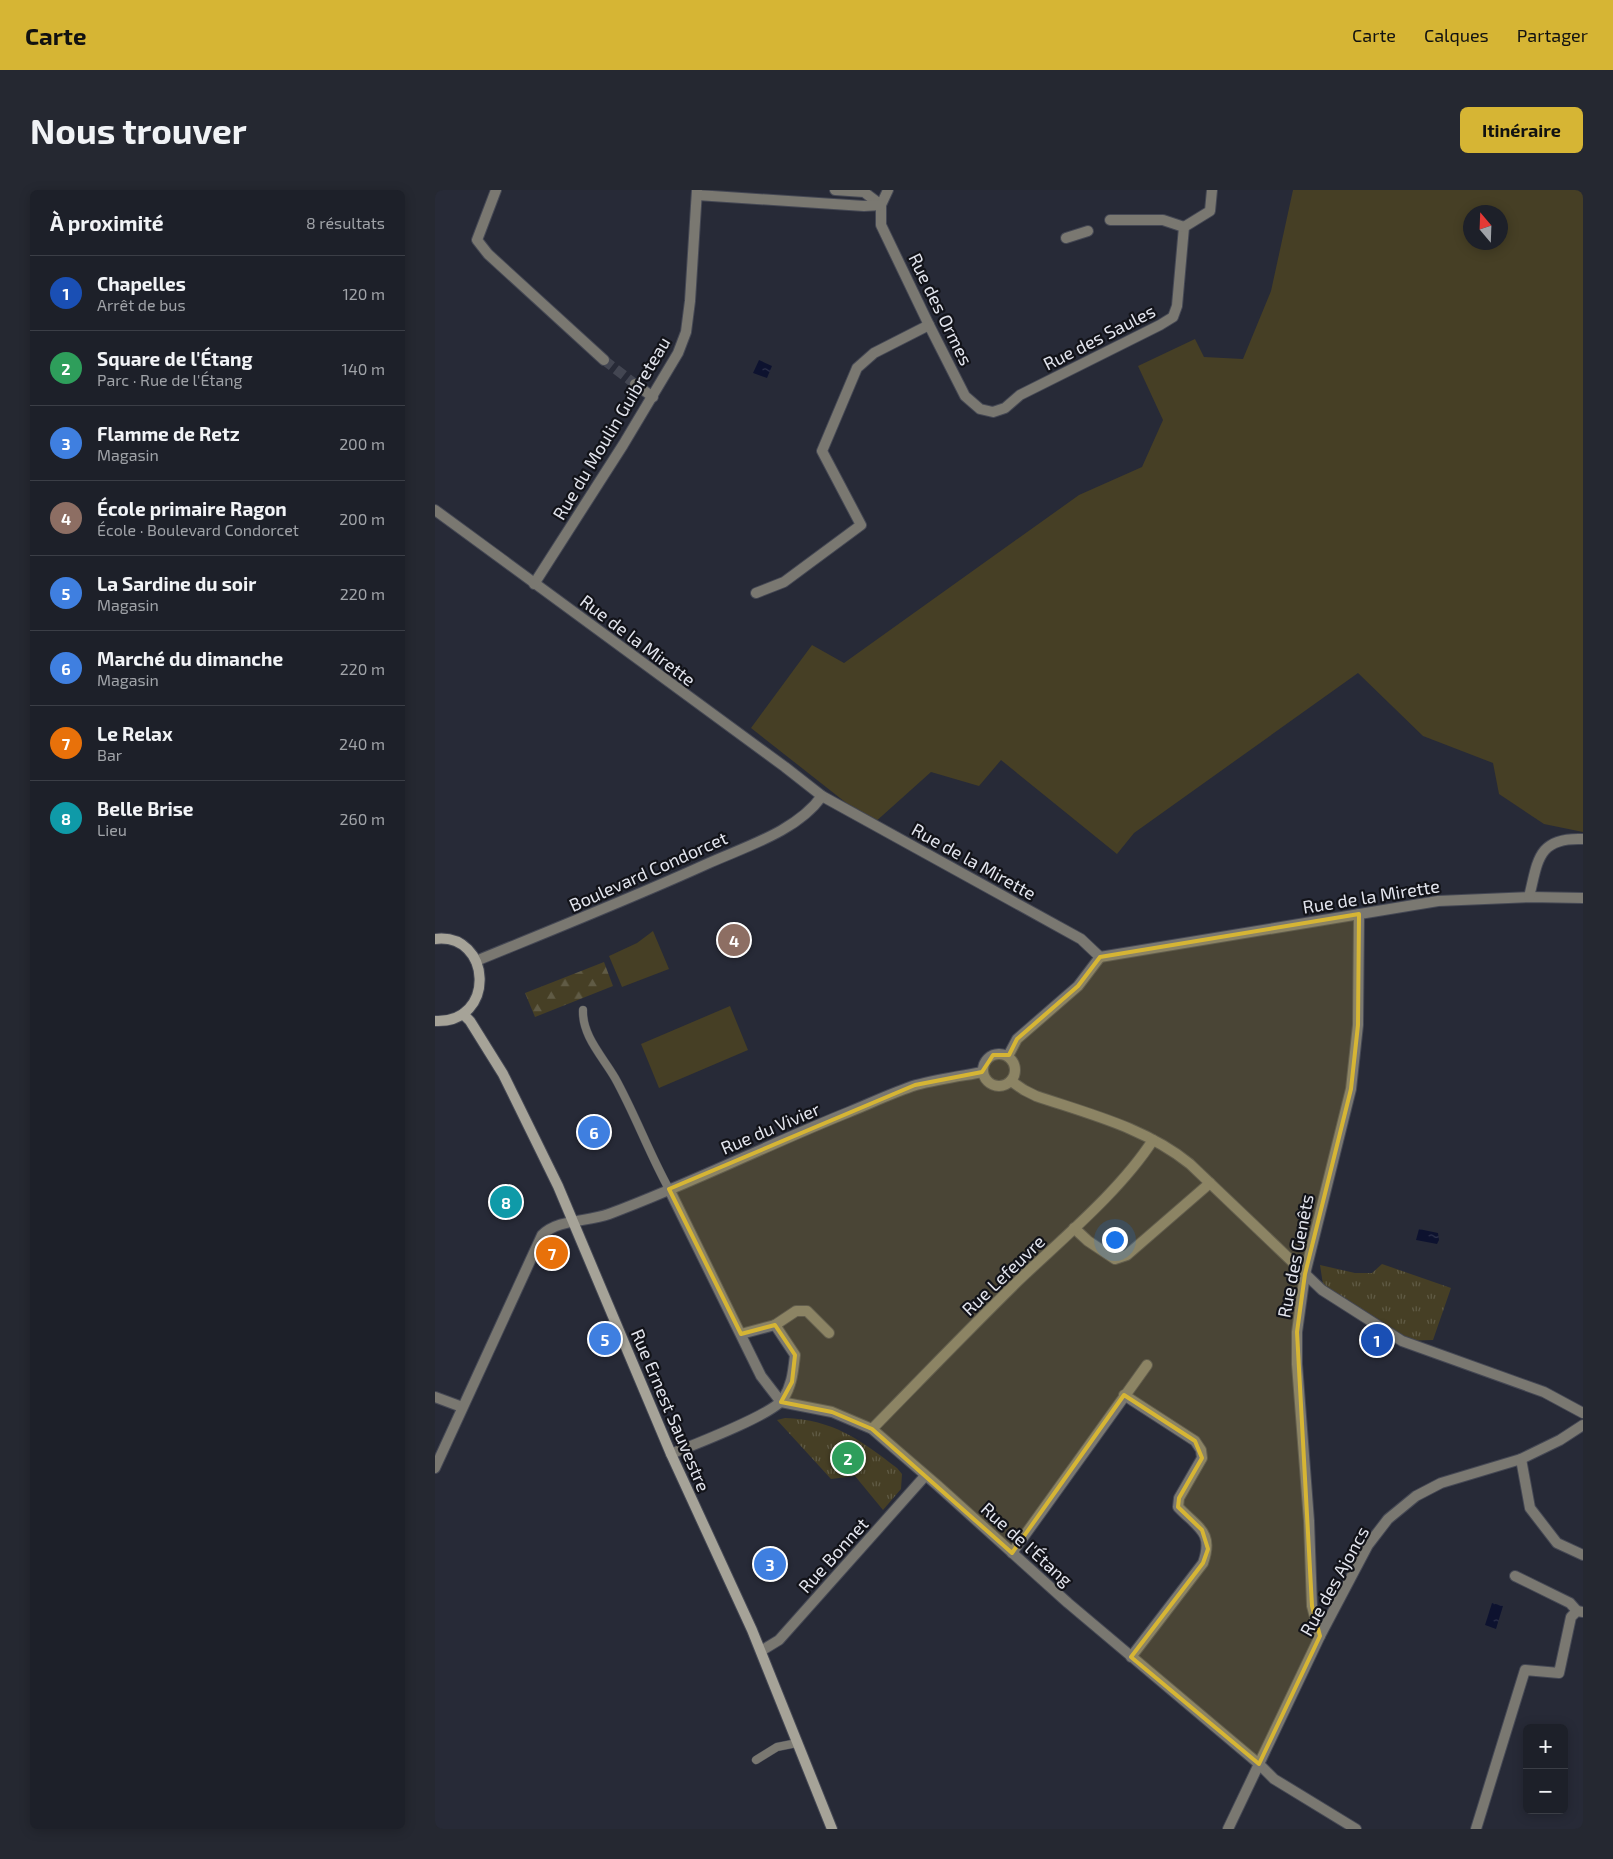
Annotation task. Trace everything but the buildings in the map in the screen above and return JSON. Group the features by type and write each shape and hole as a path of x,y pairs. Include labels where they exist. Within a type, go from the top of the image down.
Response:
{"main road":[{"path":"435,939 452,940 470,952 480,972 481,984 475,1001 463,1014 453,1019 435,1021"},
{"name":"Rue Ernest Sauvestre","path":"463,1014 482,1039 503,1074 558,1186 671,1454 761,1651 832,1829"}],"street":[{"path":"496,190 477,240 487,254 605,360"},
{"path":"835,190 864,192 881,204"},
{"path":"881,204 888,190"},
{"path":"1110,220 1163,220 1184,227 1211,212 1212,190"},
{"path":"697,192 864,206 881,204"},
{"name":"Rue du Moulin Guibreteau","path":"534,584 679,353 686,332 690,300 697,192"},
{"name":"Rue des Ormes","path":"881,204 881,225 965,396 979,409 993,412"},
{"name":"Rue des Saules","path":"993,412 1005,408 1020,395 1173,317 1177,306 1184,227"},
{"path":"1066,238 1088,231"},
{"path":"756,592 784,582 861,525 822,450 857,368 874,353 929,326"},
{"path":"635,384 653,397"},
{"name":"Rue de la Mirette","path":"435,510 822,796 1081,940 1100,957 1438,901 1529,897 1583,898"},
{"name":"Boulevard Condorcet","path":"476,961 644,892 793,825 815,806 822,796"},
{"path":"1529,897 1539,856 1550,844 1569,838 1583,838"},
{"name":"Rue des Genêts","path":"1321,1636 1312,1606 1309,1521 1297,1364 1297,1332 1305,1274 1351,1089 1359,1025 1359,914"},
{"path":"1008,1056 1017,1039 1078,986 1100,957"},
{"path":"1003,1054 1008,1056 1012,1060 1015,1070 1011,1081 1003,1086 997,1086 988,1082 983,1072 985,1062 993,1056 1003,1054"},
{"name":"Rue du Vivier","path":"435,1468 541,1235 549,1228 608,1214 804,1130 915,1085 983,1072"},
{"path":"1011,1081 1035,1096 1121,1124 1180,1156 1211,1183 1324,1291 1402,1341 1544,1392 1583,1414"},
{"name":"Rue Lefeuvre","path":"871,1429 1018,1281 1095,1208 1129,1171 1153,1140"},
{"path":"1074,1228 1088,1241 1115,1259 1127,1255 1211,1183"},
{"path":"669,1189 761,1376 781,1402"},
{"path":"741,1334 775,1325 796,1311 807,1311 829,1333"},
{"path":"671,1454 759,1416 781,1402 792,1382 795,1356 775,1325"},
{"path":"1012,1553 1147,1365"},
{"path":"1124,1395 1195,1441 1201,1450 1203,1458 1179,1498 1178,1507 1201,1530 1207,1540 1208,1550 1203,1564 1131,1657"},
{"path":"435,1397 462,1408"},
{"name":"Rue de l'Étang","path":"781,1402 832,1412 871,1429 1131,1657 1259,1764 1274,1779 1356,1829"},
{"name":"Rue des Ajoncs","path":"1228,1829 1321,1636 1368,1545 1388,1519 1416,1496 1441,1483 1521,1459 1560,1440 1583,1425"},
{"path":"1521,1459 1530,1508 1557,1543 1583,1555"},
{"name":"Rue Bonnet","path":"761,1651 779,1640 925,1476"},
{"path":"1476,1829 1525,1670 1559,1673 1571,1618 1580,1612 1569,1603 1515,1576"}],"lane":[{"path":"583,1010 583,1020 593,1046 615,1079 669,1189"},
{"path":"756,1760 777,1747 797,1743"}],"highlighted area":[{"path":"1359,914 1358,1025 1351,1089 1305,1274 1297,1332 1312,1606 1320,1636 1259,1764 1131,1657 1203,1563 1208,1549 1202,1530 1178,1507 1179,1498 1202,1458 1195,1441 1124,1395 1012,1553 872,1429 832,1412 781,1402 792,1382 795,1355 775,1325 741,1334 669,1189 915,1085 982,1072 993,1055 1009,1055 1017,1039 1078,986 1100,957"}],"green space":[{"path":"1293,190 1583,190 1583,832 1544,824 1499,794 1493,763 1423,736 1358,673 1134,833 1117,854 1001,760 979,786 931,772 873,824 751,728 812,645 844,663 1079,495 1142,467 1163,420 1138,366 1195,339 1204,357 1243,359 1271,291"},
{"path":"653,931 669,969 622,987 609,956 637,943"},
{"path":"604,962 613,986 535,1017 525,993"},
{"path":"730,1006 748,1050 659,1088 641,1044"},
{"path":"1382,1264 1451,1288 1433,1340 1402,1341 1324,1291 1320,1265 1355,1273 1372,1273"},
{"path":"785,1418 832,1427 858,1440 897,1468 902,1474 901,1489 883,1510 855,1476 831,1479 777,1420"}],"water":[{"path":"759,360 772,366 767,378 753,373"},
{"path":"1419,1229 1438,1233 1439,1240 1437,1244 1416,1240"},
{"path":"1492,1603 1503,1606 1496,1629 1485,1625"}],"tunnel":[{"path":"604,360 635,384"}],"place":[{"name":"École primaire Ragon","path":"734,940"},
{"name":"Marché du dimanche","path":"594,1132"},
{"name":"Belle Brise","path":"506,1202"},
{"name":"Le Relax","path":"552,1253"},
{"name":"La Sardine du soir","path":"605,1339"},
{"name":"Chapelles","path":"1377,1340"},
{"name":"Square de l'Étang","path":"848,1458"},
{"name":"Flamme de Retz","path":"770,1564"}]}
